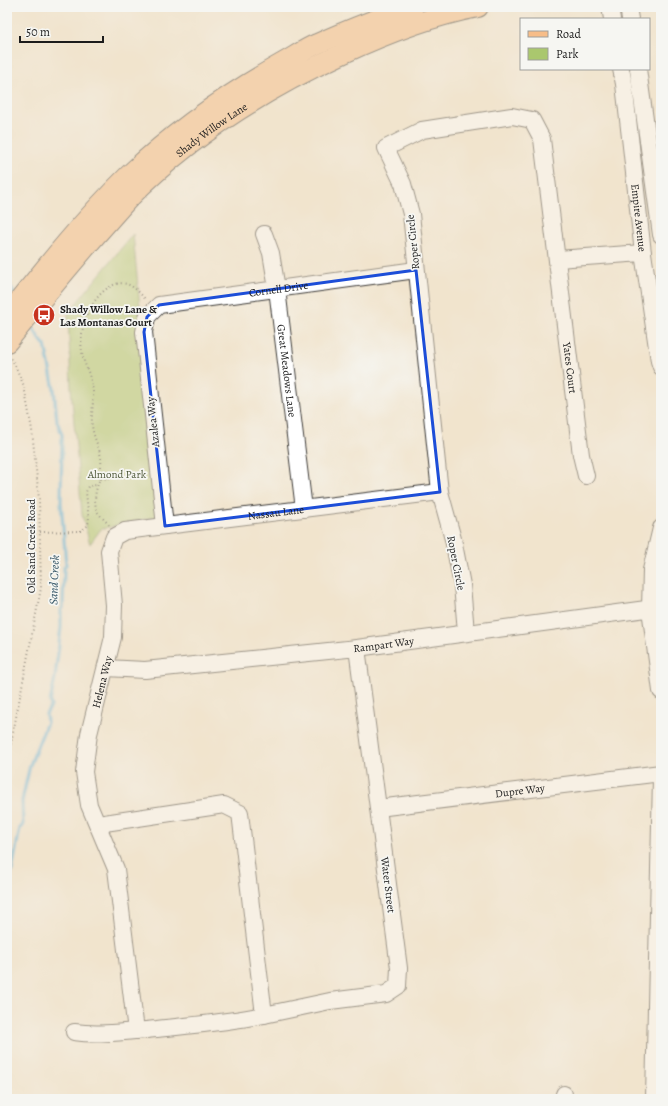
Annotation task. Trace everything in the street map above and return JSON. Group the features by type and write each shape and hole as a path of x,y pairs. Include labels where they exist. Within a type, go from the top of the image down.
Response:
{"main road":[{"name":"Shady Willow Lane","path":"288,70 316,44 385,16 413,7"},
{"name":"Shady Willow Lane","path":"8,345 36,293 89,217 130,174 186,126 220,101 288,70 408,26 478,7"},
{"name":"Shady Willow Lane","path":"7,316 36,293"}],"street":[{"path":"610,7 612,18"},
{"path":"628,7 630,18"},
{"name":"Empire Avenue","path":"621,70 643,253 661,367"},
{"name":"Empire Avenue","path":"638,70 661,235"},
{"name":"Roper Circle","path":"466,632 462,585 453,539 440,492 411,214 403,184 386,148 422,130 512,116 532,120 542,139 557,259"},
{"name":"Great Meadows Lane","path":"264,234 271,253 277,289 304,509"},
{"path":"557,259 643,253"},
{"name":"Yates Court","path":"557,259 581,455 586,476"},
{"name":"Cornell Drive","path":"150,314 159,305 416,270"},
{"name":"Azalea Way","path":"150,314 144,332 165,526"},
{"name":"Nassau Lane","path":"116,536 125,531 440,492"},
{"path":"661,528 651,570 656,608 661,691"},
{"name":"Helena Way","path":"116,536 109,551 114,605 113,637 89,734 84,772 89,805 116,869 136,1031"},
{"name":"Rampart Way","path":"106,668 145,670 357,648 466,632 656,608"},
{"name":"Water Street","path":"264,1015 330,1001 386,994 398,986 399,968 357,648"},
{"name":"Dupre Way","path":"378,808 661,774"},
{"path":"654,1099 659,946 661,777"},
{"path":"74,1032 90,1035 136,1031 236,1021 264,1015 240,813 224,805 98,824"}],"path":[{"path":"116,536 97,511 96,497 97,485 100,479 101,459 97,443 93,436 93,387 85,368 82,352 81,340 83,326 94,302 110,286 120,283 130,285 138,291 150,314"},
{"name":"Old Sand Creek Road","path":"7,764 41,588 39,499 32,430 24,386 8,345"},
{"path":"100,479 149,474"},
{"path":"40,532 81,531 87,526 89,521 86,492 88,486 97,485"}],"highlighted area":[{"path":"416,270 440,492 165,526 144,332 147,317 159,305"}],"green space":[{"name":"Almond Park","path":"133,234 160,516 101,529 90,544 82,515 71,388 68,313"}],"waterway":[{"name":"Sand Creek","path":"7,279 15,296"},
{"name":"Sand Creek","path":"7,886 12,870 20,828 23,825 22,801 30,765 47,722 46,714 51,706 50,702 55,678 61,627 61,610 63,608 64,567 66,565 61,502 62,435 57,421 54,389 45,345 31,324"}],"place":[{"name":"Shady Willow Lane & Las Montanas Court","path":"44,315"}]}
